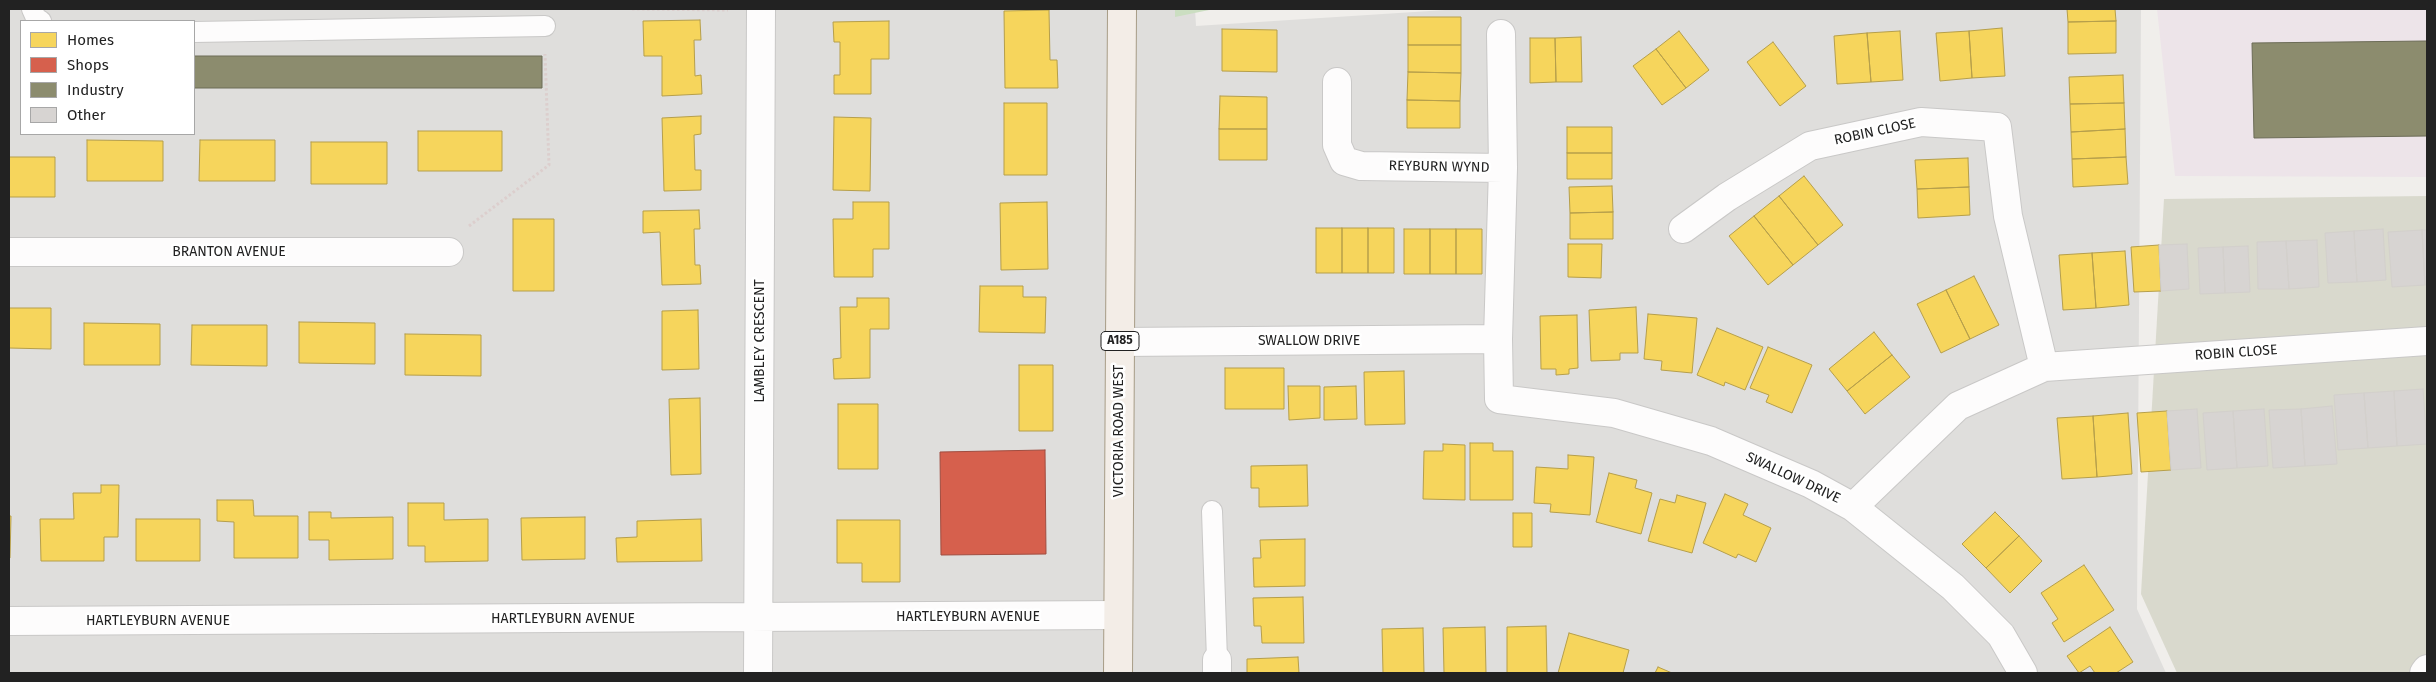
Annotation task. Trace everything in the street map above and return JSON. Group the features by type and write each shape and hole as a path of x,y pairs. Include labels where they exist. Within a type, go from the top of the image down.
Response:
{"main road":[{"name":"VICTORIA ROAD WEST","path":"1118,673 1122,9"}],"street":[{"name":"LAMBLEY CRESCENT","path":"758,673 761,10"},
{"path":"1501,34 1502,168"},
{"name":"REYBURN WYND","path":"1337,82 1337,145 1344,161 1361,166 1502,168 1498,339 1499,399"},
{"name":"ROBIN CLOSE","path":"1683,229 1728,197 1810,146 1920,122 1997,127 2008,216 2044,367"},
{"name":"BRANTON AVENUE","path":"9,252 449,252"},
{"name":"SWALLOW DRIVE","path":"1120,342 1498,339"},
{"name":"ROBIN CLOSE","path":"1853,507 1958,406 2044,367 2427,341"},
{"name":"SWALLOW DRIVE","path":"1499,399 1614,413 1711,441 1811,484 1853,507 1954,587 2001,634 2024,673"},
{"name":"HARTLEYBURN AVENUE","path":"9,621 1118,615"},
{"path":"2424,673 2427,670"}],"lane":[{"path":"32,9 36,18 39,20"},
{"path":"195,32 544,26"},
{"path":"1212,511 1217,667"}],"path":[{"path":"632,9 761,10"},
{"path":"449,252 472,222 549,165 544,26"}],"shaded area":[{"path":"9,9 1195,9 1196,26 1461,9 2141,9 2137,609 2166,673 9,673"},
{"path":"2157,9 2427,9 2427,177 2175,176"},
{"path":"2427,196 2427,673 2177,673 2141,594 2164,199"}],"green space":[{"path":"1175,9 1214,9 1175,17"}],"building: Homes":[{"path":"2067,9 2115,9 2116,21 2068,22"},
{"path":"1049,10 1050,60 1057,60 1058,88 1005,88 1004,11"},
{"path":"1408,17 1461,17 1461,45 1408,45"},
{"path":"700,20 701,40 694,40 695,76 701,75 702,94 662,96 662,56 644,56 643,21"},
{"path":"889,21 889,59 871,59 871,94 834,94 834,75 840,75 840,42 834,42 833,22"},
{"path":"2116,21 2116,53 2068,54 2068,22"},
{"path":"2002,28 2005,76 1972,78 1969,31"},
{"path":"1222,29 1277,30 1277,72 1222,71"},
{"path":"1679,31 1709,70 1686,88 1656,49"},
{"path":"1900,31 1903,80 1871,82 1867,33"},
{"path":"1969,31 1972,78 1940,81 1936,33"},
{"path":"1867,33 1871,82 1837,84 1834,36"},
{"path":"1581,37 1582,82 1556,82 1555,38"},
{"path":"1530,38 1555,38 1556,82 1530,83"},
{"path":"1773,42 1806,86 1780,106 1747,62"},
{"path":"1408,45 1461,45 1461,73 1408,72"},
{"path":"1656,49 1686,88 1662,105 1633,66"},
{"path":"1408,72 1461,73 1460,101 1407,100"},
{"path":"2123,75 2124,103 2070,104 2069,77"},
{"path":"1220,96 1267,97 1267,129 1219,129"},
{"path":"1407,100 1460,101 1460,128 1407,128"},
{"path":"1004,103 1047,103 1047,175 1004,175"},
{"path":"2124,103 2125,129 2071,132 2070,104"},
{"path":"701,116 701,134 694,135 695,170 701,170 701,190 664,191 662,118"},
{"path":"834,117 871,118 870,191 833,190"},
{"path":"1567,127 1612,127 1612,153 1567,153"},
{"path":"1219,129 1267,129 1267,160 1219,160"},
{"path":"2125,129 2126,157 2072,159 2071,132"},
{"path":"418,131 502,131 502,171 418,171"},
{"path":"87,140 163,141 163,181 87,181"},
{"path":"200,140 275,140 275,181 199,181"},
{"path":"311,142 387,142 387,184 311,184"},
{"path":"1567,153 1612,153 1612,179 1567,179"},
{"path":"9,157 55,157 55,197 9,197"},
{"path":"2126,157 2128,184 2073,187 2072,159"},
{"path":"1968,158 1969,187 1917,189 1915,160"},
{"path":"1804,176 1843,225 1818,245 1779,196"},
{"path":"1612,186 1613,212 1570,213 1569,187"},
{"path":"1969,187 1970,215 1918,218 1917,189"},
{"path":"1779,196 1818,245 1793,265 1754,216"},
{"path":"853,202 889,202 889,249 873,249 873,277 834,277 833,219 853,219"},
{"path":"1047,202 1048,269 1001,270 1000,203"},
{"path":"699,210 700,229 694,229 695,265 700,265 701,284 662,285 660,232 643,233 643,211"},
{"path":"1613,212 1613,239 1570,239 1570,213"},
{"path":"1754,216 1793,265 1768,285 1729,236"},
{"path":"513,219 554,219 554,291 513,291"},
{"path":"1316,228 1342,228 1342,273 1316,273"},
{"path":"1342,228 1368,228 1368,273 1342,273"},
{"path":"1368,228 1394,228 1394,273 1368,273"},
{"path":"1404,229 1430,229 1430,274 1404,274"},
{"path":"1430,229 1456,229 1456,274 1430,274"},
{"path":"1456,229 1482,229 1482,274 1456,274"},
{"path":"1568,244 1602,244 1601,278 1568,277"},
{"path":"2159,245 2161,291 2134,292 2131,247"},
{"path":"2125,251 2129,305 2096,308 2092,253"},
{"path":"2092,253 2096,308 2063,310 2059,255"},
{"path":"1974,276 1999,325 1970,339 1946,290"},
{"path":"980,286 1023,286 1023,297 1046,297 1045,333 979,332"},
{"path":"1946,290 1970,339 1941,353 1917,304"},
{"path":"857,298 889,298 889,329 870,329 870,378 834,379 833,359 841,358 840,307 857,307"},
{"path":"1636,307 1638,353 1620,353 1620,360 1591,361 1589,310"},
{"path":"9,308 51,308 51,349 9,348"},
{"path":"698,310 699,369 662,370 662,311"},
{"path":"1648,314 1697,318 1692,373 1661,370 1662,361 1644,359"},
{"path":"1577,315 1578,368 1569,369 1569,374 1556,375 1556,369 1541,369 1540,316"},
{"path":"299,322 375,323 375,364 299,363"},
{"path":"84,323 160,324 160,365 84,365"},
{"path":"192,325 267,325 267,366 191,365"},
{"path":"1717,328 1763,347 1745,390 1725,382 1724,386 1697,375"},
{"path":"1874,332 1892,355 1847,391 1829,369"},
{"path":"405,334 481,335 481,376 405,375"},
{"path":"1768,347 1812,365 1792,413 1766,402 1769,395 1750,388"},
{"path":"1892,355 1910,377 1865,414 1847,391"},
{"path":"1019,365 1053,365 1053,431 1019,431"},
{"path":"1225,368 1284,368 1284,409 1225,409"},
{"path":"1404,371 1405,424 1365,425 1364,372"},
{"path":"1288,386 1320,386 1320,418 1289,420"},
{"path":"1356,386 1357,419 1324,420 1324,387"},
{"path":"700,398 701,474 671,475 669,399"},
{"path":"838,404 878,404 878,469 838,469"},
{"path":"2167,411 2171,470 2141,472 2137,413"},
{"path":"2128,413 2132,474 2097,477 2093,416"},
{"path":"2093,416 2097,477 2062,479 2057,418"},
{"path":"1470,443 1493,443 1493,451 1513,451 1513,500 1470,500"},
{"path":"1443,444 1465,445 1465,500 1423,499 1424,451 1443,451"},
{"path":"1568,455 1594,457 1590,515 1550,512 1551,504 1534,503 1536,467 1568,469"},
{"path":"1307,465 1308,506 1259,507 1259,488 1251,488 1251,466"},
{"path":"1609,473 1637,480 1635,488 1652,493 1641,534 1596,522"},
{"path":"101,485 119,485 118,537 104,537 104,561 41,561 40,519 74,519 73,493 101,493"},
{"path":"1725,494 1748,504 1743,515 1771,528 1756,562 1738,554 1736,558 1703,543"},
{"path":"1677,495 1706,503 1692,553 1648,541 1660,499 1675,503"},
{"path":"217,500 253,500 254,516 298,516 298,558 234,558 234,522 217,521"},
{"path":"408,503 444,503 444,520 488,519 488,561 425,562 425,546 408,546"},
{"path":"309,512 331,512 331,518 393,517 393,559 329,560 329,540 309,540"},
{"path":"1995,512 2019,536 1986,568 1962,544"},
{"path":"1513,513 1532,513 1532,547 1513,547"},
{"path":"9,516 11,516 10,558 9,558"},
{"path":"585,517 585,559 522,560 521,518"},
{"path":"136,519 200,519 200,561 136,561"},
{"path":"701,519 702,561 617,562 616,538 637,537 637,521"},
{"path":"837,520 900,520 900,582 862,582 862,563 837,563"},
{"path":"2019,536 2042,561 2010,593 1986,568"},
{"path":"1305,539 1305,586 1254,587 1253,558 1261,558 1260,540"},
{"path":"2084,565 2114,610 2064,642 2052,623 2058,619 2041,593"},
{"path":"1303,597 1304,643 1262,643 1261,626 1254,626 1253,598"},
{"path":"1546,626 1547,673 1507,673 1507,627"},
{"path":"1485,627 1486,673 1444,673 1443,628"},
{"path":"2110,627 2133,662 2116,673 2095,673 2090,666 2079,673 2067,656"},
{"path":"1423,628 1424,673 1383,673 1382,629"},
{"path":"1569,633 1629,650 1623,673 1558,673"},
{"path":"1298,657 1299,673 1247,673 1247,659"},
{"path":"1658,667 1672,673 1655,673"}],"building: Shops":[{"path":"1045,450 1046,554 941,555 940,452"}],"building: Industry":[{"path":"2427,41 2427,136 2254,138 2252,43"},
{"path":"195,56 542,56 542,88 195,88"}],"building: Other":[{"path":"2383,229 2386,280 2357,282 2354,231"},
{"path":"2422,230 2427,230 2427,285 2425,285"},
{"path":"2422,230 2425,285 2392,287 2388,232"},
{"path":"2354,231 2357,282 2328,283 2325,233"},
{"path":"2317,240 2319,287 2289,289 2286,241"},
{"path":"2286,241 2289,289 2258,289 2257,242"},
{"path":"2187,244 2189,289 2161,291 2159,245"},
{"path":"2248,246 2250,292 2225,293 2223,247"},
{"path":"2223,247 2225,293 2200,294 2198,248"},
{"path":"2423,389 2427,444 2397,446 2394,391"},
{"path":"2394,391 2397,446 2368,448 2364,393"},
{"path":"2364,393 2368,448 2338,450 2334,395"},
{"path":"2332,406 2337,464 2305,466 2301,409"},
{"path":"2197,409 2201,468 2171,470 2167,411"},
{"path":"2264,409 2268,466 2237,468 2233,411"},
{"path":"2301,409 2305,466 2273,468 2269,410"},
{"path":"2233,411 2237,468 2207,470 2203,413"}]}
